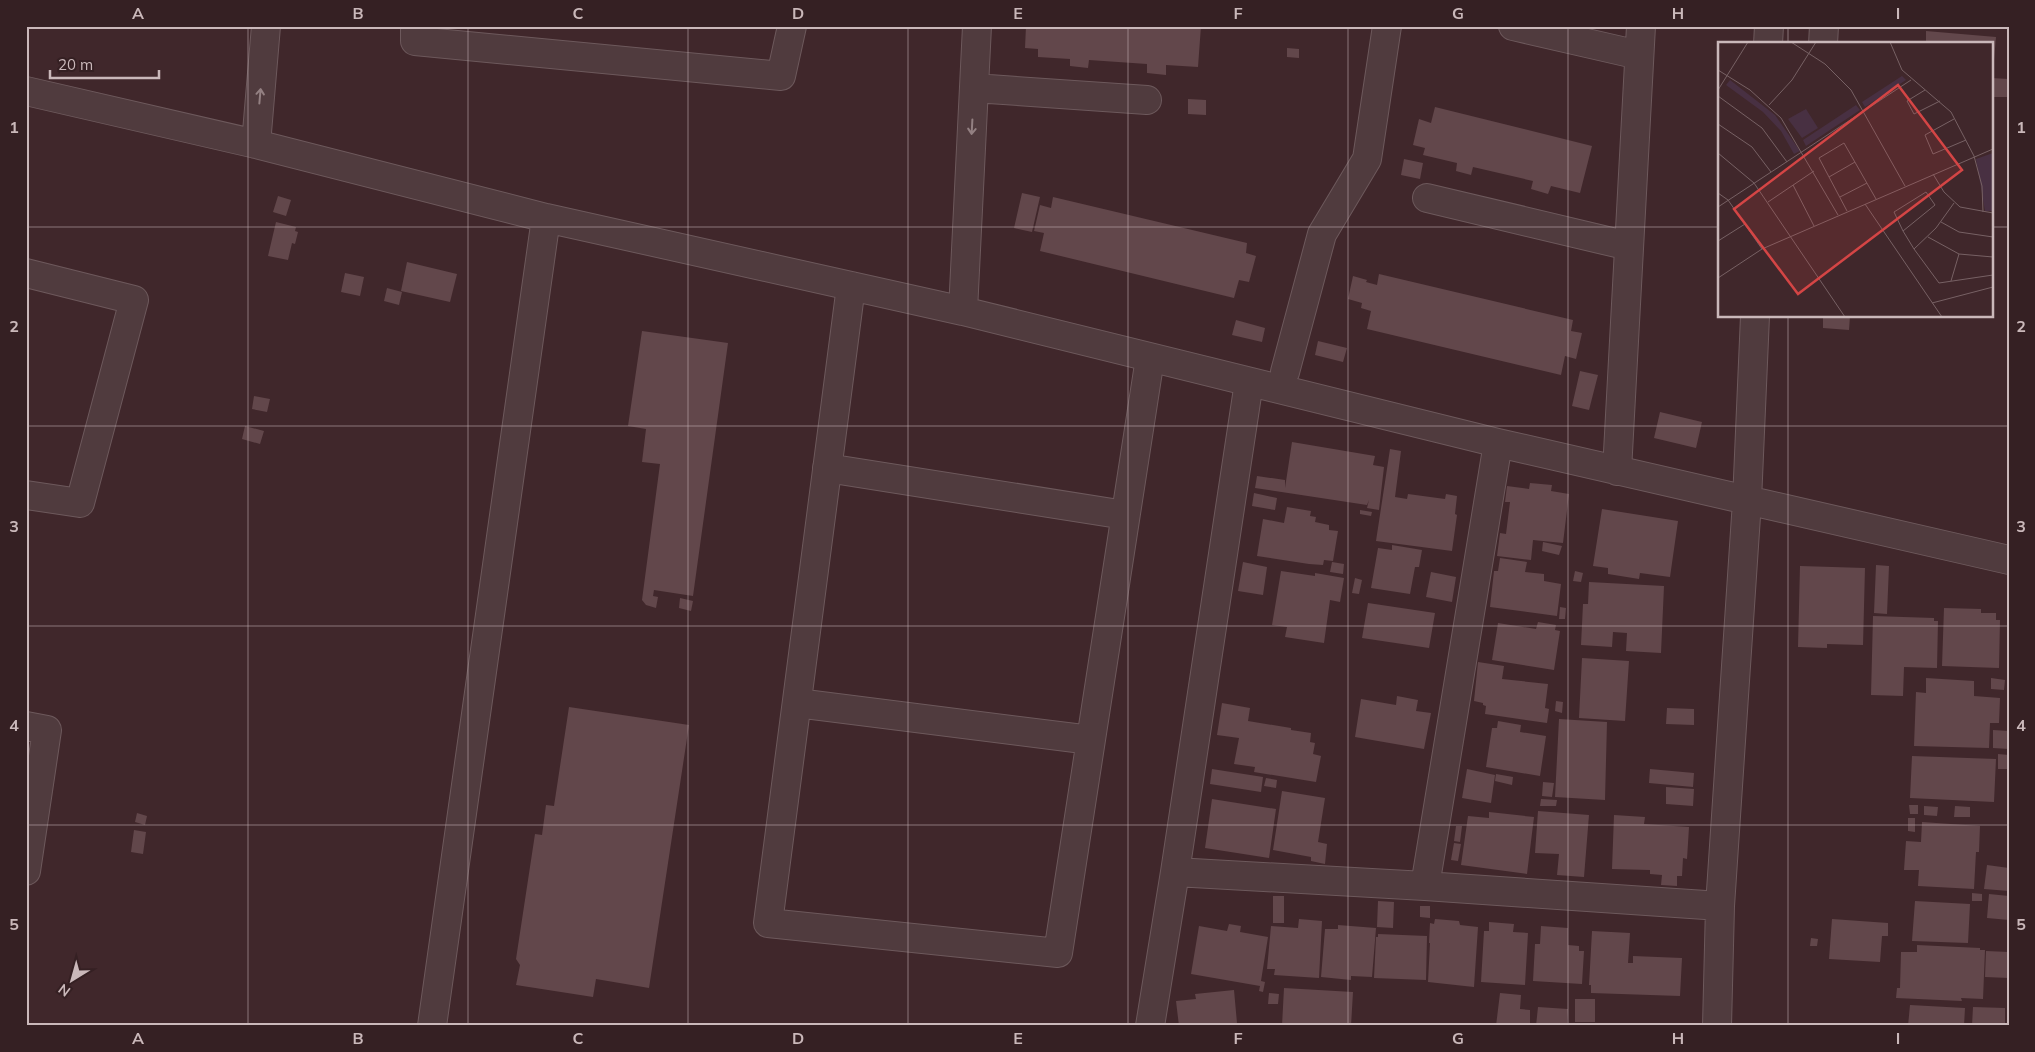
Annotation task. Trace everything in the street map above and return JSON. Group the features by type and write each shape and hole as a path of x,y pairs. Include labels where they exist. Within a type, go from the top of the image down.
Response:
{"street":[{"path":"256,144 266,26"},
{"path":"415,26 415,41 781,76 792,26"},
{"path":"963,311 978,26"},
{"path":"1285,372 1322,234 1367,159 1387,26"},
{"path":"1513,26 1639,55"},
{"path":"1618,471 1641,26"},
{"path":"1768,42 1769,26"},
{"path":"1823,42 1824,26"},
{"path":"974,88 1147,100"},
{"path":"26,91 256,144 546,218 963,311 1498,443 2009,560"},
{"path":"1427,198 1629,246"},
{"path":"432,1026 546,218"},
{"path":"26,273 134,300 80,503 26,496"},
{"path":"851,286 768,923 1058,953 1150,358"},
{"path":"1717,1026 1720,906 1747,501 1755,318"},
{"path":"1150,1026 1249,382"},
{"path":"1425,886 1498,443"},
{"path":"827,468 1125,515"},
{"path":"796,703 1091,740"},
{"path":"26,726 47,730 26,871"},
{"path":"1175,872 1425,886 1720,906"}],"building":[{"path":"1026,26 1201,26 1198,67 1166,65 1166,75 1147,73 1147,64 1089,60 1088,68 1070,66 1070,59 1038,57 1038,49 1025,48"},
{"path":"1926,31 1996,37 1993,72 1992,42 1926,42"},
{"path":"1287,48 1299,49 1299,58 1287,57"},
{"path":"1992,78 2009,79 2009,97 1992,97"},
{"path":"1188,99 1206,100 1206,115 1188,114"},
{"path":"1435,107 1592,146 1580,193 1551,186 1548,194 1531,189 1533,181 1473,167 1471,175 1456,171 1457,163 1423,155 1425,148 1413,145 1419,119 1431,123"},
{"path":"1404,159 1423,163 1420,179 1401,175"},
{"path":"1022,193 1040,197 1032,232 1014,228"},
{"path":"278,196 291,200 286,216 273,212"},
{"path":"1053,197 1247,243 1246,253 1256,256 1249,282 1239,280 1234,298 1040,251 1044,233 1034,231 1040,205 1051,208"},
{"path":"276,222 296,227 295,231 298,232 295,244 292,243 288,260 268,256"},
{"path":"407,262 457,274 450,302 401,291"},
{"path":"345,273 364,277 360,296 341,292"},
{"path":"1379,274 1573,320 1571,331 1582,333 1576,359 1565,356 1561,375 1367,329 1371,311 1361,308 1362,303 1348,299 1353,276 1377,285"},
{"path":"387,288 402,292 399,305 384,301"},
{"path":"1823,318 1850,318 1849,330 1823,328"},
{"path":"1236,320 1265,328 1262,342 1232,335"},
{"path":"642,331 728,343 693,596 654,590 653,596 658,597 656,608 646,605 642,600 660,464 642,462 646,429 628,426"},
{"path":"1318,341 1347,348 1343,362 1315,355"},
{"path":"1580,371 1598,375 1589,410 1572,406"},
{"path":"254,396 270,399 267,412 252,409"},
{"path":"1660,412 1702,422 1696,448 1654,438"},
{"path":"245,426 264,431 260,444 242,439"},
{"path":"1292,442 1375,456 1373,465 1384,467 1379,510 1367,508 1369,500 1367,505 1255,488 1257,476 1285,480 1285,488"},
{"path":"1390,449 1401,451 1395,497 1407,499 1408,494 1445,499 1446,494 1457,496 1455,514 1457,515 1452,551 1376,541"},
{"path":"1530,483 1552,485 1551,491 1569,494 1563,543 1533,540 1531,560 1497,556 1500,533 1506,534 1510,502 1505,502 1507,486 1529,489"},
{"path":"1254,493 1277,498 1275,510 1252,506"},
{"path":"1287,507 1311,511 1310,516 1316,517 1315,522 1329,525 1329,530 1338,531 1333,561 1324,560 1323,565 1257,556 1263,519 1284,523"},
{"path":"1602,509 1678,521 1670,577 1640,573 1639,579 1608,574 1608,568 1593,566"},
{"path":"1360,510 1372,512 1371,516 1360,514"},
{"path":"1543,542 1562,546 1559,555 1542,551"},
{"path":"1392,545 1422,550 1419,567 1415,567 1410,594 1371,588 1378,548 1392,550"},
{"path":"1500,558 1527,562 1525,572 1544,574 1544,581 1561,584 1557,616 1490,607 1494,571 1498,571"},
{"path":"1243,562 1267,567 1263,595 1238,591"},
{"path":"1332,562 1344,564 1343,574 1330,572"},
{"path":"1876,565 1889,566 1887,614 1874,613"},
{"path":"1800,566 1865,568 1863,645 1827,644 1827,648 1798,647"},
{"path":"1281,571 1315,576 1315,573 1344,578 1340,602 1330,600 1324,643 1285,637 1287,627 1272,625"},
{"path":"1575,571 1583,573 1581,582 1573,581"},
{"path":"1431,572 1456,577 1452,602 1426,597"},
{"path":"1355,578 1362,580 1359,594 1352,593"},
{"path":"1589,582 1664,586 1661,653 1626,651 1627,633 1613,632 1612,647 1581,645 1583,604 1588,604"},
{"path":"680,598 693,601 691,611 679,608"},
{"path":"1368,603 1435,613 1429,648 1362,638"},
{"path":"1560,607 1566,608 1565,619 1559,619"},
{"path":"1944,608 1981,609 1981,613 1996,613 1996,620 2000,620 1999,668 1942,666"},
{"path":"1873,616 1934,618 1934,621 1938,621 1937,668 1904,667 1903,696 1871,695"},
{"path":"1538,622 1556,625 1555,630 1560,631 1554,670 1492,660 1498,623 1536,629"},
{"path":"1582,658 1629,661 1625,721 1579,718"},
{"path":"1478,662 1504,666 1502,679 1548,684 1545,708 1549,709 1547,723 1485,714 1486,706 1483,703 1474,701"},
{"path":"1926,678 1974,681 1974,696 2000,698 1999,723 1990,723 1989,748 1914,746 1916,692 1926,693"},
{"path":"1991,678 2005,680 2004,690 1991,689"},
{"path":"1397,696 1418,700 1416,711 1431,713 1424,749 1355,737 1361,699 1396,705"},
{"path":"1556,701 1563,702 1562,713 1555,711"},
{"path":"1222,703 1250,708 1248,721 1311,733 1310,742 1315,743 1313,754 1321,756 1316,782 1254,772 1255,767 1234,764 1239,738 1217,735"},
{"path":"569,707 689,725 649,988 596,979 593,997 516,985 520,965 516,959 535,834 542,835 546,805 554,806"},
{"path":"1667,708 1694,709 1694,725 1666,724"},
{"path":"1559,719 1607,722 1605,800 1555,797"},
{"path":"1498,721 1521,725 1520,732 1546,736 1540,776 1486,767 1492,728 1497,728"},
{"path":"1993,730 2009,731 2009,749 1993,748"},
{"path":"1998,754 2009,755 2009,769 1998,769"},
{"path":"1912,756 1996,759 1994,802 1910,798"},
{"path":"1212,769 1263,777 1261,792 1210,784"},
{"path":"1467,769 1495,775 1491,803 1462,798"},
{"path":"1650,769 1694,773 1693,787 1649,783"},
{"path":"1496,774 1513,777 1512,785 1495,781"},
{"path":"1266,778 1277,780 1276,788 1264,786"},
{"path":"1543,782 1554,783 1552,797 1542,796"},
{"path":"1666,787 1694,789 1693,806 1666,804"},
{"path":"1282,791 1325,798 1318,842 1327,844 1325,864 1311,861 1311,857 1273,850"},
{"path":"1212,799 1276,809 1269,858 1205,848"},
{"path":"1541,799 1557,800 1556,806 1540,806"},
{"path":"1909,805 1918,805 1918,814 1910,814"},
{"path":"1924,806 1938,807 1937,816 1924,815"},
{"path":"1955,806 1970,807 1970,817 1954,817"},
{"path":"1538,811 1589,815 1584,877 1557,875 1559,854 1535,853"},
{"path":"1489,812 1534,817 1527,874 1461,865 1468,816 1489,818"},
{"path":"137,813 147,816 145,825 135,822"},
{"path":"1614,815 1645,817 1644,824 1689,827 1687,859 1683,858 1682,876 1677,876 1677,886 1661,885 1662,875 1650,874 1650,870 1612,869"},
{"path":"1908,818 1915,818 1915,832 1908,831"},
{"path":"1922,822 1980,826 1979,852 1976,852 1974,889 1918,886 1919,870 1904,870 1906,841 1921,842"},
{"path":"1456,826 1462,826 1460,842 1454,841"},
{"path":"134,830 146,832 143,854 131,852"},
{"path":"1454,843 1461,844 1458,861 1451,860"},
{"path":"1987,865 2009,868 2009,891 1984,889"},
{"path":"1972,893 1982,894 1982,901 1972,901"},
{"path":"1989,894 2009,896 2009,920 1987,918"},
{"path":"1273,896 1284,896 1284,923 1273,923"},
{"path":"1378,901 1394,902 1393,928 1377,927"},
{"path":"1915,901 1970,904 1968,943 1912,941"},
{"path":"1420,906 1430,906 1430,918 1420,917"},
{"path":"1299,919 1322,921 1319,978 1274,975 1275,969 1267,969 1271,926 1298,928"},
{"path":"1435,919 1459,921 1460,925 1478,927 1474,987 1428,982 1430,923 1434,924"},
{"path":"1832,919 1888,923 1888,936 1882,936 1880,962 1829,959"},
{"path":"1489,922 1514,924 1513,932 1528,933 1525,985 1481,982 1484,931 1489,931"},
{"path":"1229,924 1241,926 1240,932 1268,937 1261,981 1265,982 1263,992 1259,991 1260,986 1191,974 1199,926 1227,931"},
{"path":"1338,925 1376,928 1372,977 1351,976 1351,980 1321,977 1325,929 1338,929"},
{"path":"1541,926 1568,928 1568,945 1579,946 1579,951 1584,951 1582,984 1533,981 1535,944 1540,944"},
{"path":"1592,931 1630,933 1628,963 1633,963 1633,956 1682,958 1680,996 1591,993 1591,985 1589,985"},
{"path":"1378,934 1427,936 1426,980 1374,978 1376,937 1378,937"},
{"path":"1811,938 1818,939 1817,946 1810,946"},
{"path":"1917,945 1980,948 1980,950 1985,950 1983,999 1961,998 1962,1001 1896,998 1897,988 1900,988 1901,952 1917,952"},
{"path":"1986,951 2009,952 2009,978 1985,977"},
{"path":"1284,988 1353,992 1351,1026 1282,1026"},
{"path":"1234,990 1237,1023 1230,1024 1230,1026 1179,1026 1176,1001 1196,999 1195,994"},
{"path":"1269,993 1279,994 1278,1004 1268,1004"},
{"path":"1500,993 1521,995 1520,1009 1530,1010 1530,1026 1496,1026"},
{"path":"1575,999 1595,999 1595,1022 1575,1022"},
{"path":"1910,1005 1965,1008 1964,1026 1908,1026"},
{"path":"1538,1007 1568,1009 1567,1026 1536,1026"},
{"path":"1973,1007 2005,1008 2005,1026 1972,1026"}]}
